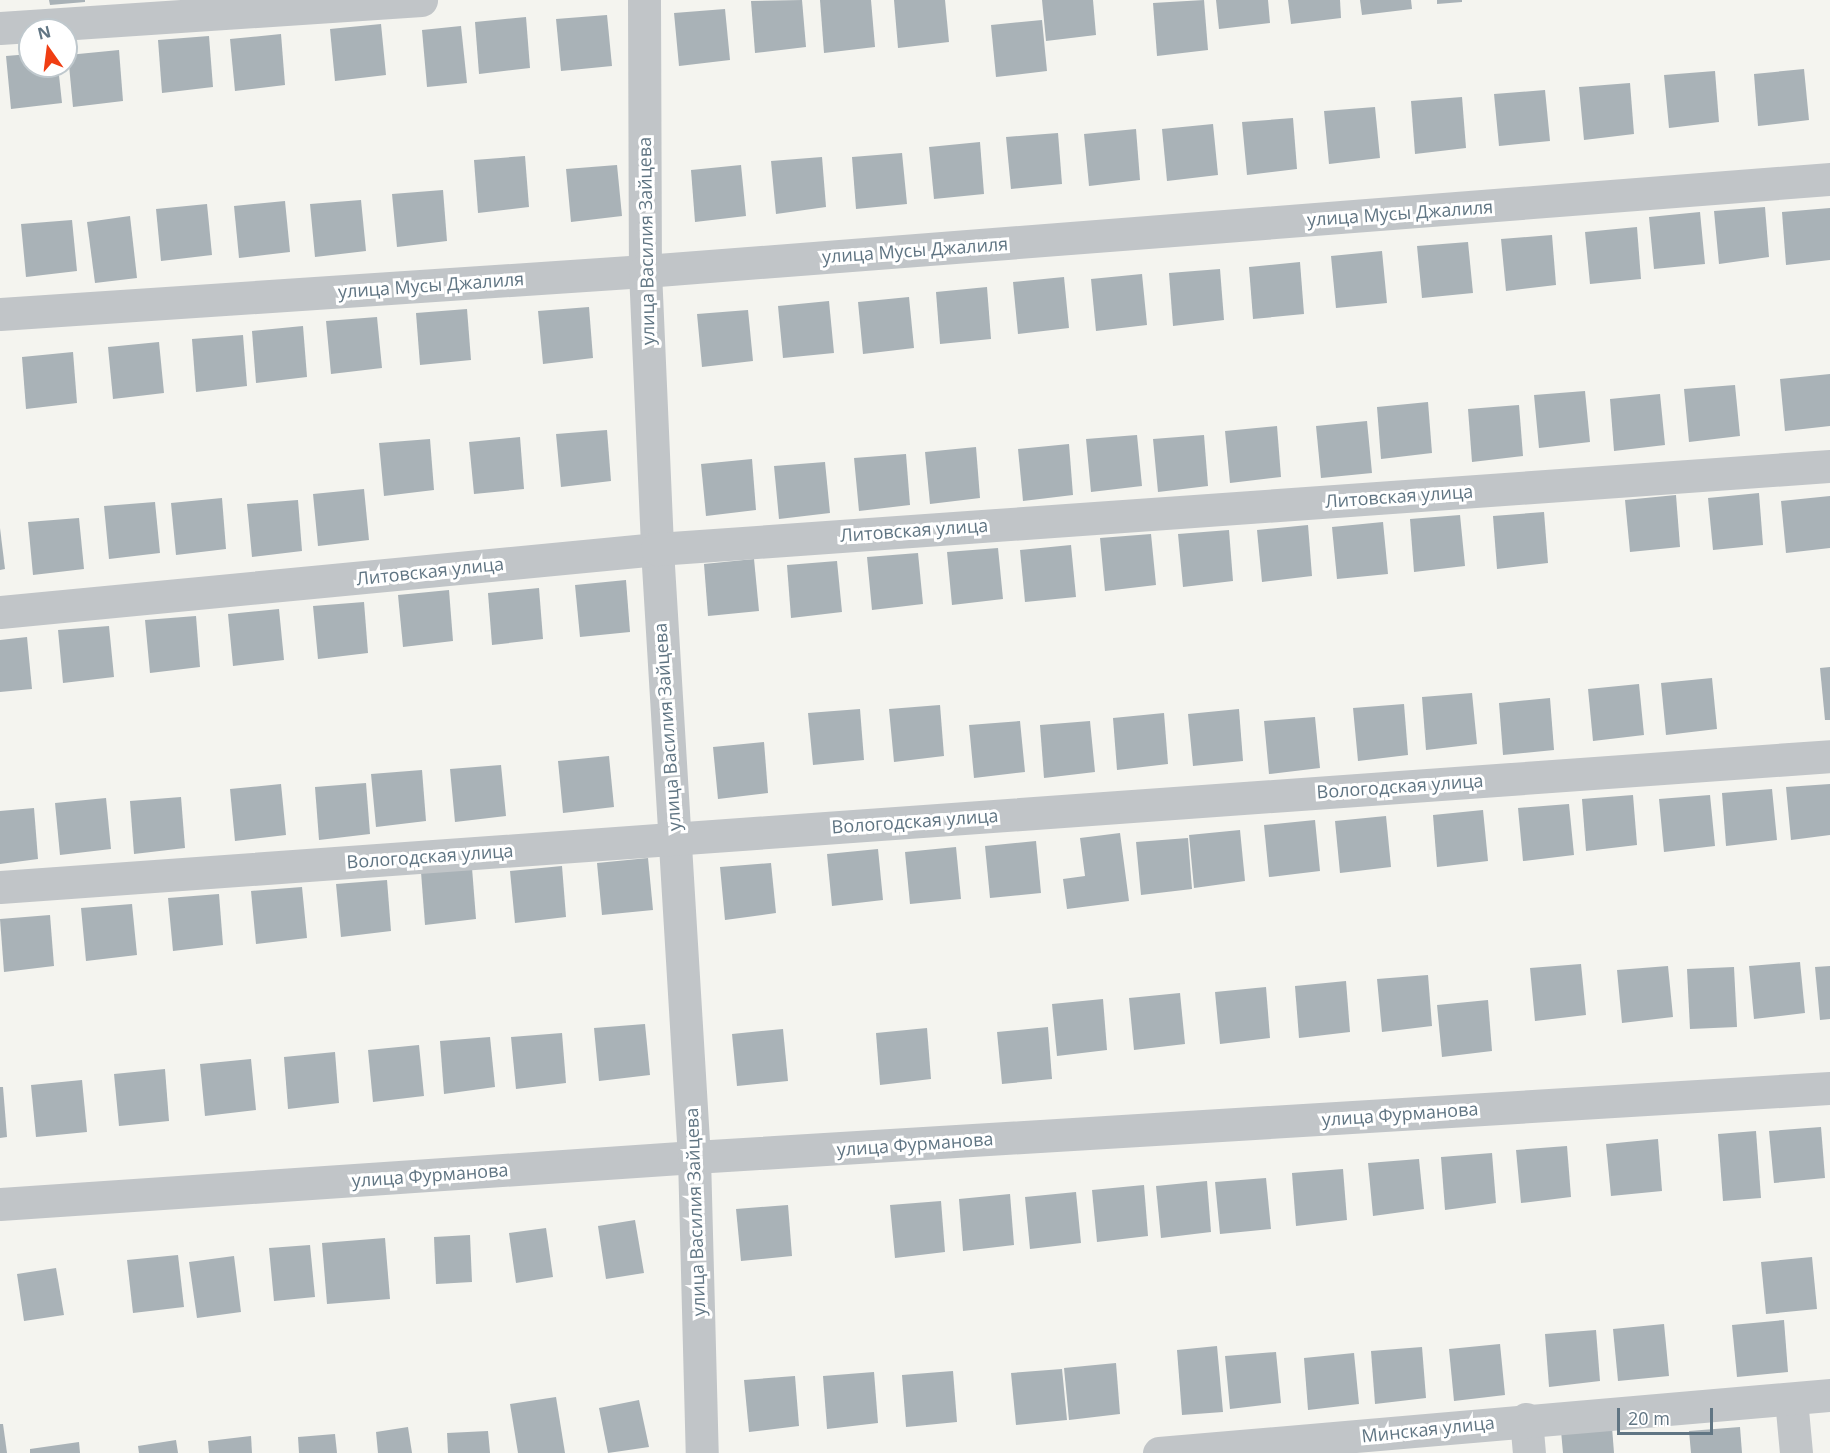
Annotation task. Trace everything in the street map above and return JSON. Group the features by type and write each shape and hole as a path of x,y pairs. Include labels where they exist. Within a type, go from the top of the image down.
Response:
{"street":[{"path":"0,28 421,0"},
{"name":"улица Василия Зайцева","path":"644,0 645,271 657,549 694,1157 702,1453"},
{"name":"улица Мусы Джалиля","path":"0,314 645,271 1830,180"},
{"name":"Литовская улица","path":"0,612 657,549 1830,466"},
{"name":"Вологодская улица","path":"0,887 1830,756"},
{"name":"улица Фурманова","path":"0,1204 694,1157 1830,1088"},
{"name":"Минская улица","path":"1159,1453 1258,1450 1526,1419 1830,1395"},
{"path":"1791,1399 1796,1453"},
{"path":"1526,1419 1529,1453"}],"building":[{"path":"49,0 85,0 85,2 50,5"},
{"path":"802,0 806,47 755,53 751,1"},
{"path":"820,0 871,0 875,47 824,53"},
{"path":"894,0 945,0 949,42 898,48"},
{"path":"1042,0 1093,0 1096,35 1046,41"},
{"path":"1204,0 1208,50 1157,56 1153,3"},
{"path":"1216,0 1268,0 1270,23 1219,29"},
{"path":"1288,0 1340,0 1341,18 1291,24"},
{"path":"1360,0 1411,0 1412,9 1362,15"},
{"path":"1437,0 1462,0 1462,2 1437,4"},
{"path":"725,9 730,60 679,66 674,13"},
{"path":"607,15 612,66 561,71 556,19"},
{"path":"526,17 530,68 479,74 475,22"},
{"path":"1042,20 1047,71 996,77 991,25"},
{"path":"381,24 386,75 335,81 330,29"},
{"path":"461,26 467,83 427,87 422,30"},
{"path":"281,34 285,85 235,91 230,39"},
{"path":"209,36 213,87 162,93 158,40"},
{"path":"119,50 123,101 73,107 70,78 78,78 78,54"},
{"path":"18,55 18,78 59,78 62,103 11,109 6,56"},
{"path":"1804,69 1809,120 1758,126 1754,74"},
{"path":"1715,71 1719,122 1669,128 1664,75"},
{"path":"1630,83 1634,134 1584,140 1579,87"},
{"path":"1545,90 1550,141 1499,146 1494,94"},
{"path":"1462,97 1466,148 1415,154 1411,101"},
{"path":"1375,107 1380,158 1329,164 1324,111"},
{"path":"1293,118 1297,169 1247,175 1242,122"},
{"path":"1213,124 1218,175 1167,181 1162,129"},
{"path":"1136,129 1140,180 1089,186 1084,134"},
{"path":"1058,133 1062,184 1011,189 1006,137"},
{"path":"980,142 984,194 934,199 929,147"},
{"path":"902,153 907,204 856,209 852,157"},
{"path":"525,156 529,207 478,213 474,160"},
{"path":"822,157 826,207 776,214 771,161"},
{"path":"617,165 622,216 571,222 566,169"},
{"path":"741,165 746,216 695,222 691,170"},
{"path":"443,190 447,241 397,247 392,194"},
{"path":"361,200 366,251 315,257 310,204"},
{"path":"285,201 290,252 239,258 234,206"},
{"path":"207,204 212,255 161,261 156,209"},
{"path":"1765,207 1769,257 1719,264 1714,211"},
{"path":"1830,208 1830,260 1786,265 1782,212"},
{"path":"1700,212 1705,264 1654,269 1649,217"},
{"path":"130,216 137,278 95,283 87,222"},
{"path":"72,220 77,271 26,277 21,224"},
{"path":"1637,227 1641,279 1590,284 1585,232"},
{"path":"1552,235 1556,285 1506,291 1501,239"},
{"path":"1468,242 1473,293 1422,298 1417,246"},
{"path":"1382,251 1387,303 1336,308 1331,256"},
{"path":"1300,262 1304,314 1253,319 1249,267"},
{"path":"1220,269 1224,320 1173,326 1169,273"},
{"path":"1142,274 1147,325 1096,331 1091,279"},
{"path":"1064,277 1069,328 1018,334 1013,282"},
{"path":"987,287 991,339 940,344 936,292"},
{"path":"909,297 914,348 863,354 858,302"},
{"path":"829,301 834,353 783,358 778,306"},
{"path":"589,307 593,358 543,364 538,311"},
{"path":"467,309 471,360 420,365 416,313"},
{"path":"748,310 753,361 702,367 697,314"},
{"path":"377,317 382,368 331,374 326,321"},
{"path":"303,326 307,377 256,383 252,331"},
{"path":"243,335 247,386 196,392 192,339"},
{"path":"159,342 164,393 113,399 108,347"},
{"path":"73,352 77,403 26,409 22,357"},
{"path":"1830,374 1830,426 1785,431 1780,379"},
{"path":"1735,385 1740,436 1689,442 1684,389"},
{"path":"1585,391 1590,442 1539,448 1534,395"},
{"path":"1660,394 1665,445 1614,451 1610,399"},
{"path":"1428,402 1432,453 1381,459 1377,407"},
{"path":"1519,405 1523,456 1472,462 1468,409"},
{"path":"1367,421 1372,473 1321,478 1316,426"},
{"path":"1277,426 1281,477 1230,483 1225,431"},
{"path":"607,430 611,481 561,487 556,434"},
{"path":"1137,435 1142,486 1091,492 1086,439"},
{"path":"1204,435 1208,486 1158,492 1153,439"},
{"path":"520,437 524,489 474,494 469,442"},
{"path":"430,439 434,490 384,496 379,443"},
{"path":"1069,444 1073,495 1023,501 1018,449"},
{"path":"976,447 980,498 930,504 925,452"},
{"path":"906,454 910,505 859,511 854,458"},
{"path":"752,459 756,510 706,516 701,464"},
{"path":"825,462 830,513 779,519 774,466"},
{"path":"364,489 369,540 318,546 313,494"},
{"path":"1759,493 1763,545 1713,550 1708,498"},
{"path":"1676,495 1680,547 1630,552 1625,500"},
{"path":"1830,496 1830,548 1786,553 1781,501"},
{"path":"222,498 226,549 176,555 171,503"},
{"path":"298,500 302,551 252,557 247,504"},
{"path":"155,502 160,553 109,559 104,506"},
{"path":"1544,512 1548,563 1497,569 1493,516"},
{"path":"1460,515 1465,566 1414,572 1410,519"},
{"path":"79,518 84,569 33,575 28,522"},
{"path":"1383,522 1388,574 1337,579 1332,527"},
{"path":"1308,525 1312,576 1262,582 1257,530"},
{"path":"0,528 5,569 0,570"},
{"path":"1229,530 1233,581 1183,587 1178,534"},
{"path":"1151,534 1156,585 1105,591 1100,538"},
{"path":"1071,545 1076,597 1025,602 1020,550"},
{"path":"998,548 1003,599 952,605 947,552"},
{"path":"918,553 923,604 872,610 867,557"},
{"path":"754,559 759,611 708,616 704,564"},
{"path":"837,561 842,612 791,618 787,565"},
{"path":"626,580 630,632 580,637 575,585"},
{"path":"539,588 543,639 492,645 488,593"},
{"path":"449,590 453,641 403,647 398,595"},
{"path":"364,602 368,653 318,659 313,606"},
{"path":"279,609 284,660 233,666 228,614"},
{"path":"196,616 200,667 150,673 145,620"},
{"path":"109,626 114,677 63,683 58,630"},
{"path":"27,637 32,689 0,692 0,640"},
{"path":"1830,667 1830,720 1825,720 1820,668"},
{"path":"1712,678 1717,729 1666,735 1661,683"},
{"path":"1639,684 1644,735 1593,741 1588,689"},
{"path":"1472,693 1477,744 1426,750 1422,697"},
{"path":"1550,698 1554,750 1503,755 1499,703"},
{"path":"1404,704 1408,755 1358,761 1353,708"},
{"path":"940,705 944,756 894,762 889,709"},
{"path":"860,709 864,760 813,765 808,713"},
{"path":"1239,709 1243,761 1193,766 1188,714"},
{"path":"1164,713 1168,764 1117,770 1113,718"},
{"path":"1315,717 1320,768 1269,774 1264,721"},
{"path":"1020,721 1025,772 974,778 969,725"},
{"path":"1090,721 1095,772 1044,778 1040,725"},
{"path":"764,742 768,793 718,799 713,747"},
{"path":"609,756 614,807 563,813 558,761"},
{"path":"501,765 506,816 455,822 450,769"},
{"path":"422,770 426,821 376,827 371,774"},
{"path":"366,783 370,834 319,840 315,787"},
{"path":"281,784 286,835 235,841 230,789"},
{"path":"1830,784 1830,835 1791,840 1786,787"},
{"path":"1772,789 1777,840 1726,846 1722,793"},
{"path":"1633,795 1637,845 1586,851 1582,799"},
{"path":"1710,795 1715,846 1664,852 1659,799"},
{"path":"181,797 185,848 134,854 130,801"},
{"path":"106,798 111,849 60,855 55,803"},
{"path":"1569,804 1574,855 1523,861 1518,808"},
{"path":"34,808 38,859 0,864 0,811"},
{"path":"1483,810 1488,861 1437,867 1433,815"},
{"path":"1386,816 1391,867 1340,873 1335,821"},
{"path":"1315,820 1320,871 1269,877 1264,825"},
{"path":"1240,830 1245,881 1194,888 1189,835"},
{"path":"1120,833 1129,901 1067,909 1063,879 1085,876 1080,838"},
{"path":"1188,838 1192,889 1141,895 1136,842"},
{"path":"1036,841 1041,893 990,898 985,846"},
{"path":"956,847 961,899 910,904 905,852"},
{"path":"878,849 883,900 832,906 827,854"},
{"path":"648,858 653,910 602,915 597,863"},
{"path":"771,863 776,913 725,920 720,867"},
{"path":"562,866 566,917 515,923 510,871"},
{"path":"472,868 476,919 425,925 421,872"},
{"path":"387,880 391,931 341,937 336,884"},
{"path":"302,887 307,938 256,944 251,891"},
{"path":"219,894 223,945 173,951 168,898"},
{"path":"132,904 137,955 86,961 81,908"},
{"path":"50,915 54,966 4,972 0,919"},
{"path":"1800,962 1805,1013 1754,1019 1749,966"},
{"path":"1581,964 1586,1015 1535,1021 1530,968"},
{"path":"1668,966 1673,1017 1622,1023 1617,970"},
{"path":"1830,966 1830,1019 1820,1020 1815,967"},
{"path":"1734,967 1737,1027 1690,1029 1687,969"},
{"path":"1428,975 1432,1026 1382,1032 1377,979"},
{"path":"1346,981 1350,1032 1299,1038 1295,986"},
{"path":"1266,987 1270,1038 1220,1044 1215,992"},
{"path":"1180,993 1185,1044 1134,1050 1129,998"},
{"path":"1103,999 1107,1050 1057,1056 1052,1004"},
{"path":"1488,1000 1492,1051 1442,1057 1437,1005"},
{"path":"645,1024 650,1075 599,1081 594,1028"},
{"path":"1048,1027 1052,1079 1002,1084 997,1032"},
{"path":"927,1028 931,1079 880,1085 876,1033"},
{"path":"783,1029 788,1081 737,1086 732,1034"},
{"path":"562,1033 566,1083 516,1089 511,1037"},
{"path":"490,1037 495,1087 444,1094 440,1041"},
{"path":"419,1045 424,1096 373,1102 368,1050"},
{"path":"335,1052 339,1103 288,1109 284,1057"},
{"path":"251,1059 256,1110 205,1116 200,1064"},
{"path":"165,1069 169,1121 119,1126 114,1074"},
{"path":"82,1080 87,1132 36,1137 31,1085"},
{"path":"0,1087 3,1087 7,1137 0,1138"},
{"path":"1821,1127 1825,1178 1774,1183 1769,1131"},
{"path":"1756,1131 1761,1198 1723,1201 1718,1134"},
{"path":"1658,1139 1662,1191 1611,1196 1606,1144"},
{"path":"1567,1146 1571,1197 1521,1203 1516,1150"},
{"path":"1492,1153 1496,1203 1445,1210 1441,1157"},
{"path":"1419,1159 1424,1209 1373,1216 1368,1163"},
{"path":"1343,1169 1347,1220 1296,1226 1292,1173"},
{"path":"1266,1178 1271,1229 1220,1234 1215,1182"},
{"path":"1207,1181 1211,1232 1161,1238 1156,1186"},
{"path":"1144,1185 1148,1236 1097,1242 1092,1190"},
{"path":"1076,1192 1081,1243 1030,1249 1025,1197"},
{"path":"1010,1194 1014,1245 963,1251 959,1199"},
{"path":"941,1201 945,1252 895,1258 890,1205"},
{"path":"788,1205 792,1256 741,1261 736,1209"},
{"path":"635,1220 644,1273 606,1279 598,1226"},
{"path":"546,1228 553,1277 516,1283 509,1233"},
{"path":"470,1235 472,1282 436,1284 434,1237"},
{"path":"385,1238 390,1299 327,1304 322,1243"},
{"path":"310,1245 315,1297 274,1301 269,1248"},
{"path":"178,1255 184,1307 133,1313 127,1260"},
{"path":"234,1256 241,1312 197,1318 189,1262"},
{"path":"1812,1257 1817,1309 1766,1314 1761,1262"},
{"path":"56,1268 64,1315 24,1321 17,1274"},
{"path":"1784,1320 1788,1372 1737,1377 1732,1325"},
{"path":"1664,1324 1669,1376 1618,1381 1613,1329"},
{"path":"1596,1330 1600,1381 1549,1387 1545,1334"},
{"path":"1500,1344 1505,1395 1454,1401 1449,1349"},
{"path":"1217,1346 1223,1412 1182,1415 1177,1350"},
{"path":"1422,1347 1426,1398 1375,1404 1371,1351"},
{"path":"1276,1352 1281,1403 1230,1409 1225,1356"},
{"path":"1354,1353 1359,1404 1308,1410 1304,1358"},
{"path":"1116,1363 1120,1414 1069,1420 1064,1368"},
{"path":"1062,1369 1067,1420 1016,1425 1011,1373"},
{"path":"953,1371 957,1422 906,1427 902,1375"},
{"path":"874,1372 878,1423 827,1429 823,1376"},
{"path":"795,1376 799,1426 749,1432 744,1380"},
{"path":"556,1397 565,1453 518,1453 510,1404"},
{"path":"639,1400 649,1447 608,1453 599,1408"},
{"path":"0,1424 3,1424 7,1453 0,1453"},
{"path":"408,1427 412,1453 378,1453 376,1432"},
{"path":"1612,1427 1614,1453 1563,1453 1561,1431"},
{"path":"1740,1427 1742,1453 1691,1453 1689,1431"},
{"path":"488,1431 490,1453 448,1453 447,1433"},
{"path":"335,1434 337,1453 299,1453 298,1437"},
{"path":"251,1436 252,1453 209,1453 208,1441"},
{"path":"176,1440 178,1453 139,1453 138,1446"},
{"path":"79,1442 80,1453 30,1453 30,1449"}]}
